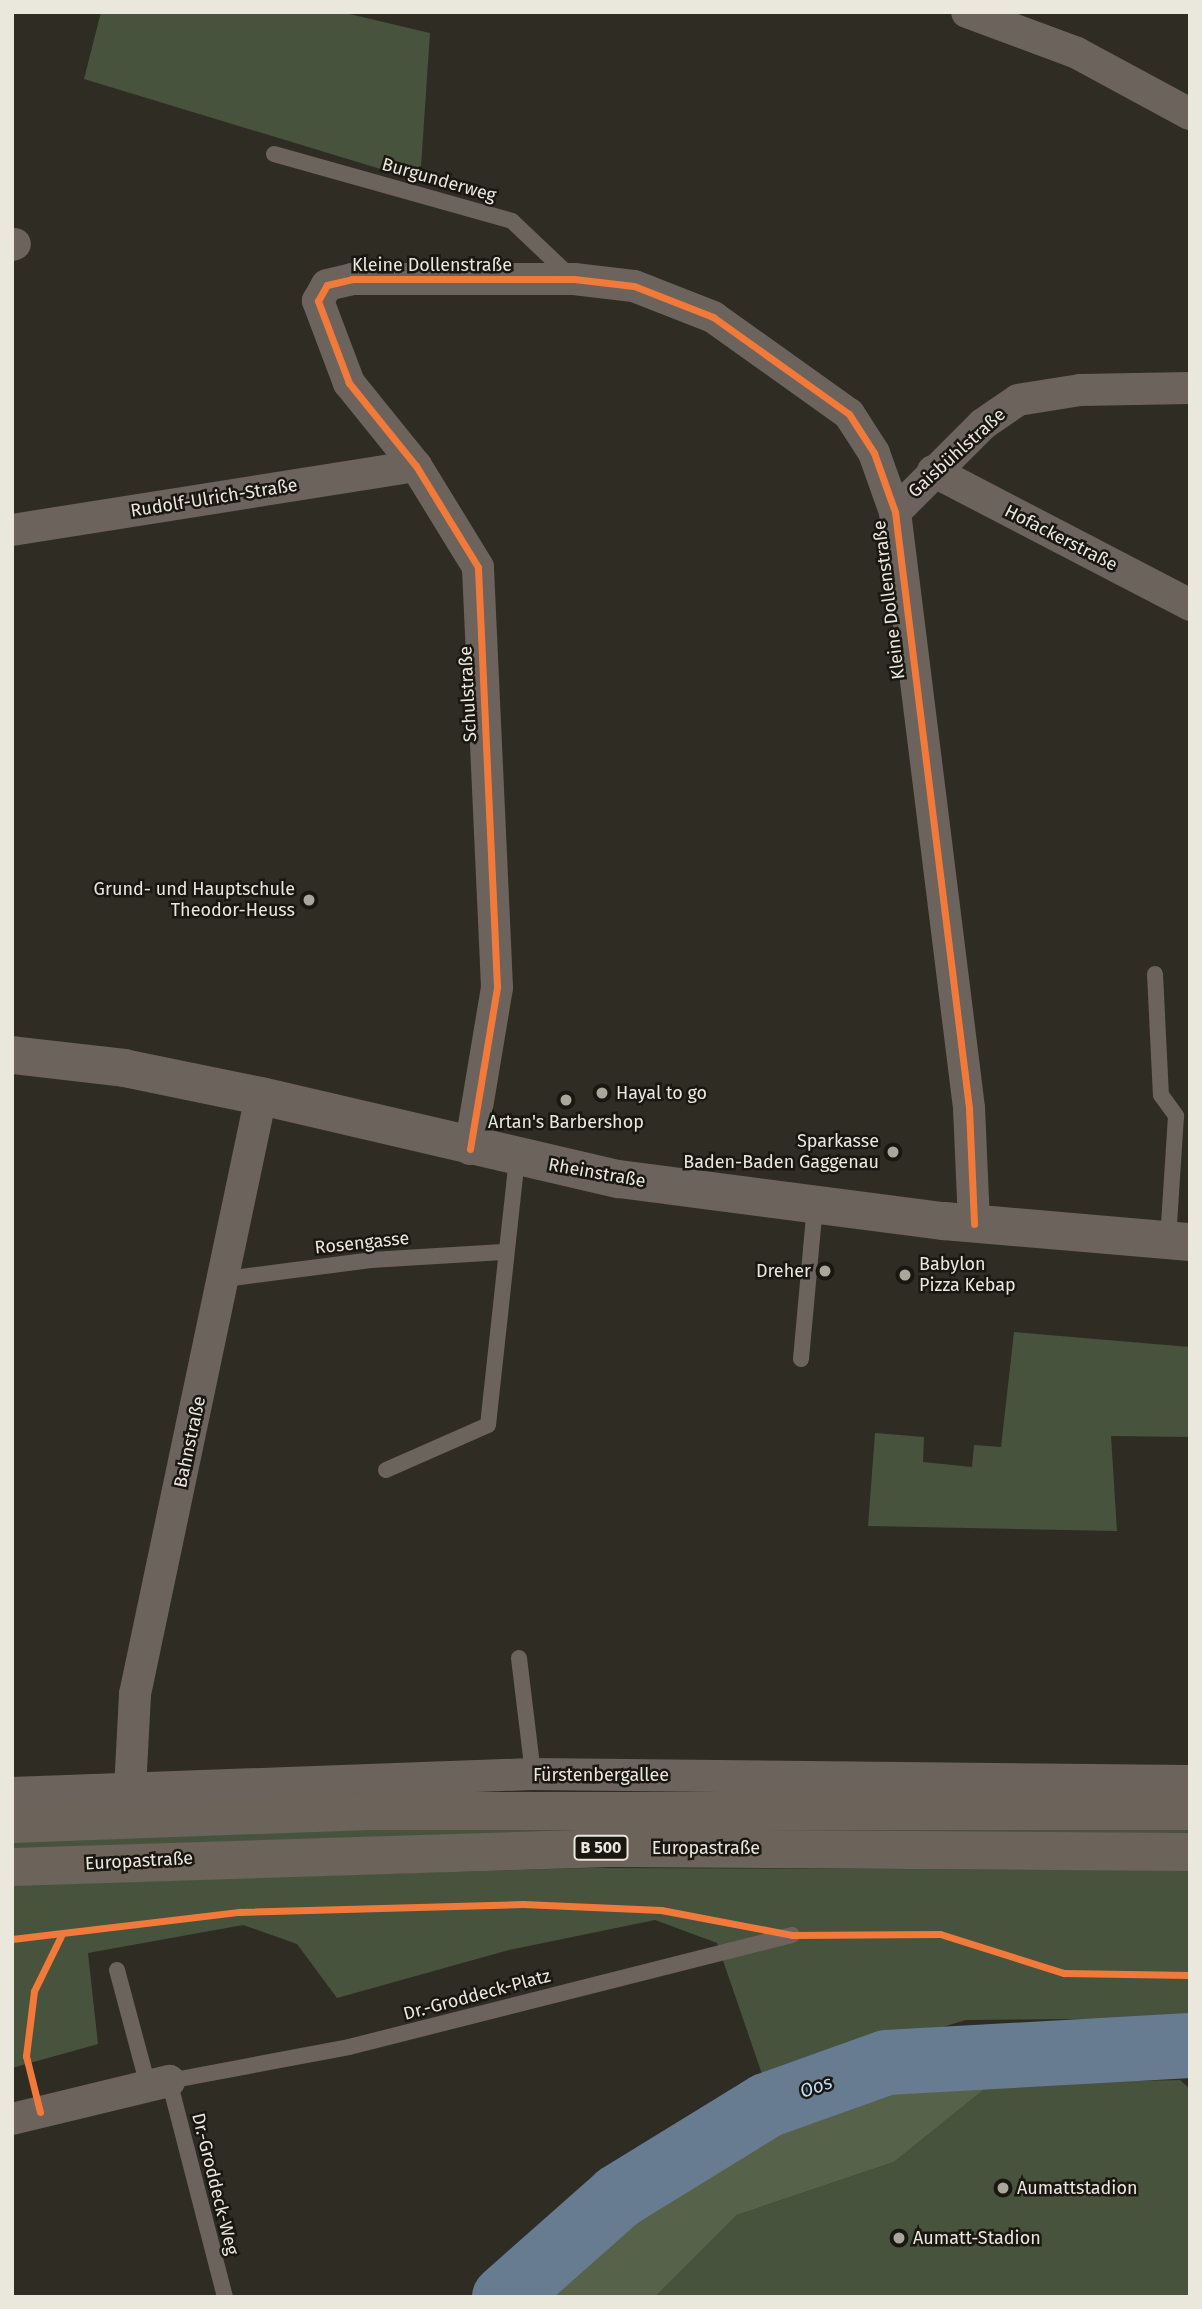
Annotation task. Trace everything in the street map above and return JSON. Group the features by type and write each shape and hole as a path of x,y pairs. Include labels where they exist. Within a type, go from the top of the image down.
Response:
{"main road":[{"name":"B 500","path":"12,1825 363,1811 1190,1811"},
{"name":"Europastraße","path":"12,1867 611,1848 1190,1852"}],"street":[{"path":"967,12 1077,52 1190,114"},
{"name":"Kleine Dollenstraße","path":"327,285 352,279 574,279 634,286 702,313 788,364 849,414 874,453 895,512 969,1108 974,1224"},
{"name":"Schulstraße","path":"327,285 318,301 321,318 349,383 416,467 478,567 497,987 470,1149"},
{"name":"Gaisbühlstraße","path":"895,512 933,471 1018,400 1080,390 1190,388"},
{"name":"Rudolf-Ulrich-Straße","path":"12,530 416,467"},
{"name":"Hofackerstraße","path":"933,471 1190,605"},
{"name":"Rheinstraße","path":"12,1055 124,1068 261,1096 470,1149 619,1179 974,1224 1179,1242"},
{"name":"Bahnstraße","path":"130,1790 135,1694 225,1279 261,1096"},
{"name":"Fürstenbergallee","path":"12,1793 533,1774 1190,1781"},
{"path":"12,2119 159,2084"}],"lane":[{"name":"Burgunderweg","path":"274,154 512,221 574,279"},
{"path":"1154,974 1161,1095 1176,1116 1179,1242"},
{"path":"386,1470 488,1425 503,1252 517,1158"},
{"path":"801,1359 815,1204"},
{"name":"Rosengasse","path":"225,1279 371,1260 503,1252"},
{"path":"519,1658 533,1774"},
{"name":"Dr.-Groddeck-Platz","path":"159,2084 349,2048 792,1935"},
{"name":"Dr.-Groddeck-Weg","path":"117,1970 159,2084 225,2297"}],"green space":[{"path":"101,12 341,12 430,33 420,181 84,79"},
{"path":"1014,1332 1190,1347 1190,1437 1111,1436 1117,1531 868,1526 875,1433 924,1437 923,1462 972,1467 974,1445 1001,1447"},
{"path":"1190,1826 1190,1836 604,1832 12,1850 12,1840 323,1829"},
{"path":"588,1868 1190,1870 1190,2018 966,2020 764,2080 717,1943 655,1920 509,1950 337,1998 297,1944 243,1925 88,1953 98,2044 12,2068 12,1884"},
{"name":"Aumattstadion","path":"1180,2080 1190,2089 1190,2297 655,2297 737,2215 894,2162 991,2084"},
{"path":"888,2084 991,2084 894,2162 737,2215 655,2297 529,2297 597,2232 747,2130"}],"waterway":[{"name":"Oos","path":"504,2297 618,2196 766,2105 886,2062 1190,2045"}],"cycle path":[{"path":"470,1149 497,987 478,567 416,466 349,383 318,301 327,285 352,279 574,279 634,286 713,317 849,414 874,453 895,512 969,1108 974,1224"},
{"path":"12,1939 239,1912 523,1904 661,1910 792,1935 940,1934 1064,1973 1190,1975"},
{"path":"40,2112 26,2056 34,1991 61,1936"}],"place":[{"name":"Grund- und Hauptschule Theodor-Heuss","path":"309,900"},
{"name":"Hayal to go","path":"602,1093"},
{"name":"Artan's Barbershop","path":"566,1100"},
{"name":"Sparkasse Baden-Baden Gaggenau","path":"893,1152"},
{"name":"Dreher","path":"825,1271"},
{"name":"Babylon Pizza Kebap","path":"905,1275"},
{"name":"Aumattstadion","path":"1003,2188"},
{"name":"Aumatt-Stadion","path":"899,2238"}]}
